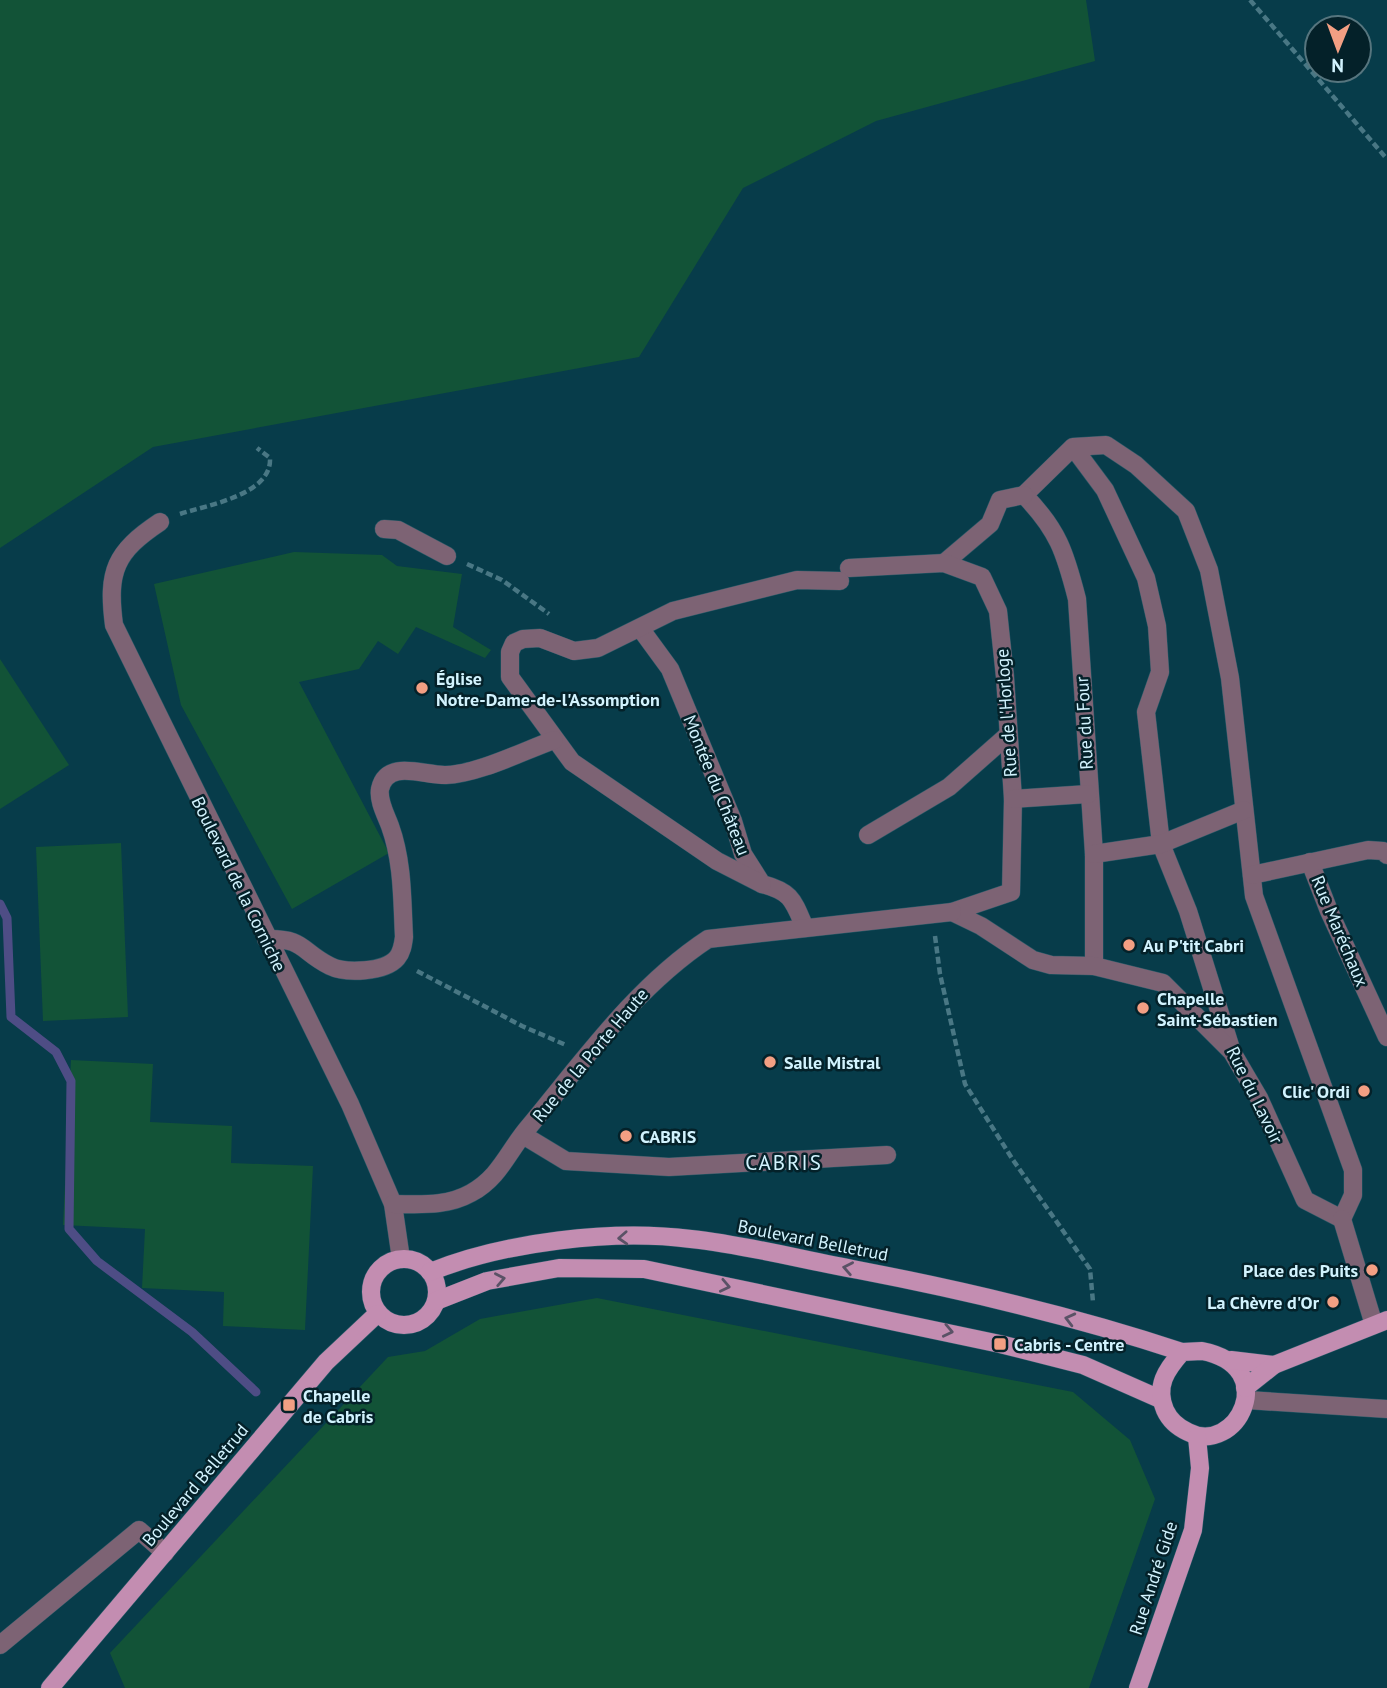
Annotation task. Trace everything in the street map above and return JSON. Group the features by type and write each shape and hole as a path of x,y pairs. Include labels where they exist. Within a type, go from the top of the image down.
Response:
{"main road":[{"name":"Boulevard Belletrud","path":"430,1272 461,1259 564,1240 649,1236 692,1238 911,1280 1091,1324 1182,1352"},
{"path":"401,1259 412,1260 430,1272 435,1281 436,1301 425,1319 405,1326 385,1321 377,1314 370,1294 371,1284 382,1267 401,1259"},
{"path":"436,1301 487,1281 559,1268 644,1269 1000,1344 1083,1365 1160,1399"},
{"name":"Boulevard Belletrud","path":"50,1688 326,1362 377,1314"},
{"path":"1274,1365 1231,1360 1202,1351 1182,1352 1166,1370 1160,1399 1167,1416 1177,1426 1197,1437 1215,1436 1236,1422 1246,1394 1274,1365 1381,1323"},
{"path":"1231,1360 1241,1373 1246,1394"},
{"name":"Rue André Gide","path":"1138,1688 1193,1530 1200,1468 1197,1437"}],"street":[{"path":"805,928 791,896 782,889 762,884 717,860 572,762 510,677 508,664 514,643 523,639 540,638 574,651 598,648 674,611 797,580 944,563 990,524 1000,500 1024,495 1073,447 1106,445 1136,465 1186,510 1209,570 1230,678 1254,896 1353,1170 1353,1195 1342,1219 1381,1323"},
{"name":"Rue du Lavoir","path":"1073,447 1105,490 1146,578 1157,626 1160,672 1146,712 1161,844 1188,911 1232,1052 1259,1098 1305,1200 1342,1219"},
{"name":"Rue du Four","path":"1024,495 1050,522 1067,559 1077,598 1094,854 1094,966"},
{"name":"Boulevard de la Corniche","path":"160,522 130,542 120,558 114,576 111,601 114,625 350,1104 393,1204 401,1259"},
{"path":"384,528 398,530 452,557"},
{"name":"Rue de l'Horloge","path":"944,563 982,577 998,611 1013,799 1011,892"},
{"name":"Montée du Château","path":"640,628 670,669 733,821 743,854 762,884"},
{"path":"868,835 949,787 1008,735"},
{"path":"267,939 288,938 331,967 353,971 385,967 396,960 402,951 404,937 400,852 380,800 384,780 405,769 433,775 468,771 554,740"},
{"path":"1013,799 1088,794"},
{"path":"1094,854 1161,844 1244,810"},
{"path":"1252,876 1368,850 1383,851 1387,855"},
{"name":"Rue Maréchaux","path":"1310,862 1329,911 1387,1037"},
{"name":"Rue de la Porte Haute","path":"393,1204 442,1204 473,1193 495,1177 523,1135 650,985 677,959 708,939 951,912 1011,892"},
{"path":"951,912 981,926 1033,960 1051,965 1094,966 1163,983 1232,1052"},
{"path":"523,1135 566,1161 669,1167 887,1155"},
{"path":"1246,1394 1387,1409"},
{"path":"0,1645 139,1530 165,1553"}],"path":[{"path":"1250,0 1387,159"},
{"path":"160,522 250,489 261,482 270,469 270,458 257,448"},
{"path":"452,557 502,580 556,619"},
{"path":"932,914 940,974 965,1084 1013,1160 1090,1269 1093,1299 1091,1324"},
{"path":"396,960 522,1026 589,1054"}],"green space":[{"path":"0,0 1086,0 1095,61 876,121 743,188 639,357 153,447 0,548"},
{"path":"294,552 382,555 397,566 462,574 453,627 491,650 485,658 416,627 398,654 378,641 359,669 299,682 389,853 292,909 181,705 154,584"},
{"path":"0,659 69,765 0,809"},
{"path":"121,843 128,1017 43,1021 36,847"},
{"path":"71,1060 153,1064 150,1122 232,1126 231,1163 313,1166 305,1330 223,1326 224,1292 142,1288 145,1229 63,1225"},
{"path":"597,1298 1073,1392 1130,1440 1155,1499 1089,1688 125,1688 110,1653 388,1357 425,1351 480,1319"}],"waterway":[{"path":"0,904 7,918 11,1017 56,1052 71,1081 69,1229 97,1261 192,1332 256,1392"}],"place":[{"name":"Église Notre-Dame-de-l'Assomption","path":"422,688"},
{"name":"Au P'tit Cabri","path":"1129,945"},
{"name":"Chapelle Saint-Sébastien","path":"1143,1008"},
{"name":"Salle Mistral","path":"770,1062"},
{"name":"Clic' Ordi","path":"1364,1091"},
{"name":"CABRIS","path":"626,1136"},
{"name":"Place des Puits","path":"1372,1270"},
{"name":"La Chèvre d'Or","path":"1333,1302"},
{"name":"Cabris - Centre","path":"1000,1344"},
{"name":"Chapelle de Cabris","path":"289,1405"}],"district":[{"name":"CABRIS","path":"784,1162"}]}
